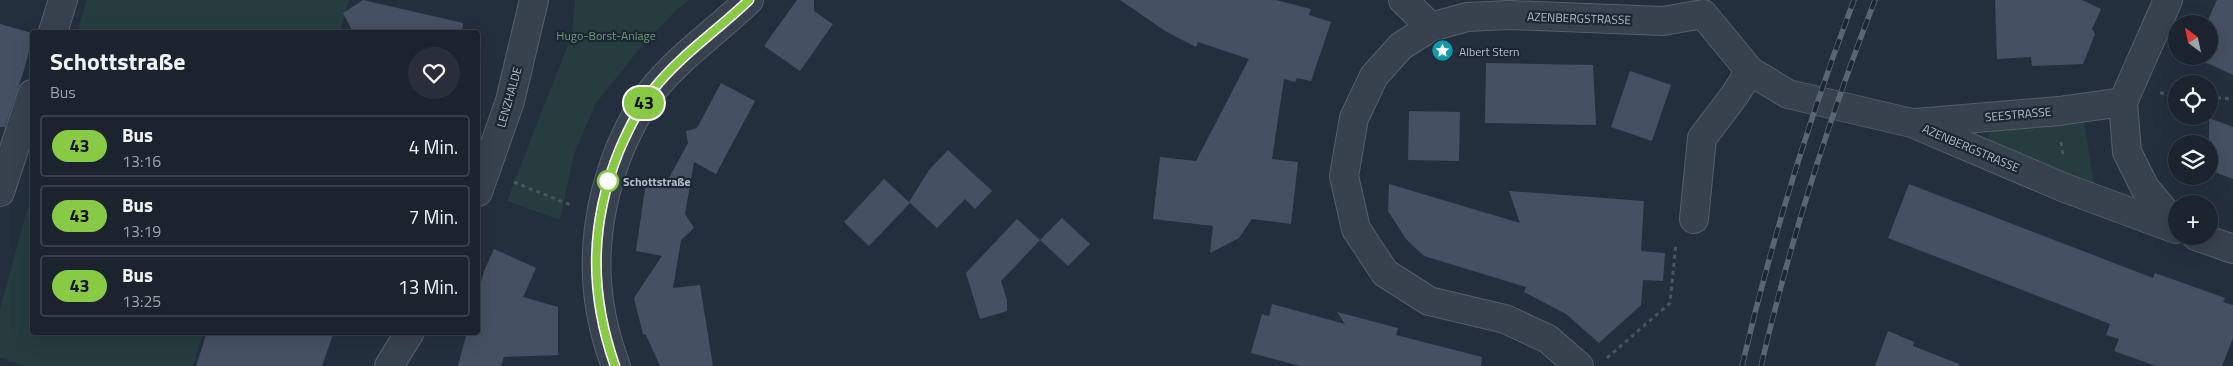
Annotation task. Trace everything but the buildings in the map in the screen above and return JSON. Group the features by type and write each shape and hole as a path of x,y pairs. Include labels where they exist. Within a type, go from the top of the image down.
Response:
{"street":[{"path":"54,30 63,0"},
{"name":"LENZHALDE","path":"482,181 510,101 534,0"},
{"path":"616,366 609,348 598,292 595,265 599,216 609,176 628,128 651,92 684,56 720,28 748,0"},
{"path":"1402,0 1431,27"},
{"path":"2168,0 2123,102 2127,152 2145,188 2168,215"},
{"name":"AZENBERGSTRASSE","path":"1591,363 1548,339 1505,319 1429,301 1385,273 1356,228 1344,176 1354,118 1374,76 1401,46 1431,27 1466,17 1509,15 1663,21 1711,7 1750,71 1788,94 1912,123 2065,188 2168,226"},
{"path":"1694,219 1702,138 1734,96 1750,71"},
{"path":"0,192 30,100"},
{"name":"SEESTRASSE","path":"1912,123 2059,111 2123,102"},
{"path":"2218,244 2233,249"},
{"path":"390,366 408,335"}],"path":[{"path":"2218,98 2233,99"},
{"path":"2059,111 2065,188"},
{"path":"482,181 599,216"},
{"path":"1591,363 1670,303 1677,230 1694,219"}],"green space":[{"path":"87,0 349,0 341,30 78,30"},
{"name":"Hugo-Borst-Anlage","path":"575,0 689,0 677,9 641,47 596,103 574,154 560,220 507,201 572,34"},
{"path":"2084,121 2094,185 1987,146 1991,122"},
{"path":"30,200 30,335 202,335 193,366 23,366 0,357 0,309"}],"railway":[{"path":"1742,366 1765,273 1806,135 1854,0"},
{"path":"1761,366 1785,273 1826,135 1875,0"}],"bus line":[{"name":"43","path":"615,366 600,310 595,265 599,216 609,176 628,128 651,92 684,56 720,28 749,0"}],"place":[{"name":"Albert Stern","path":"1443,51"},
{"name":"Schottstraße","path":"608,181"}]}
